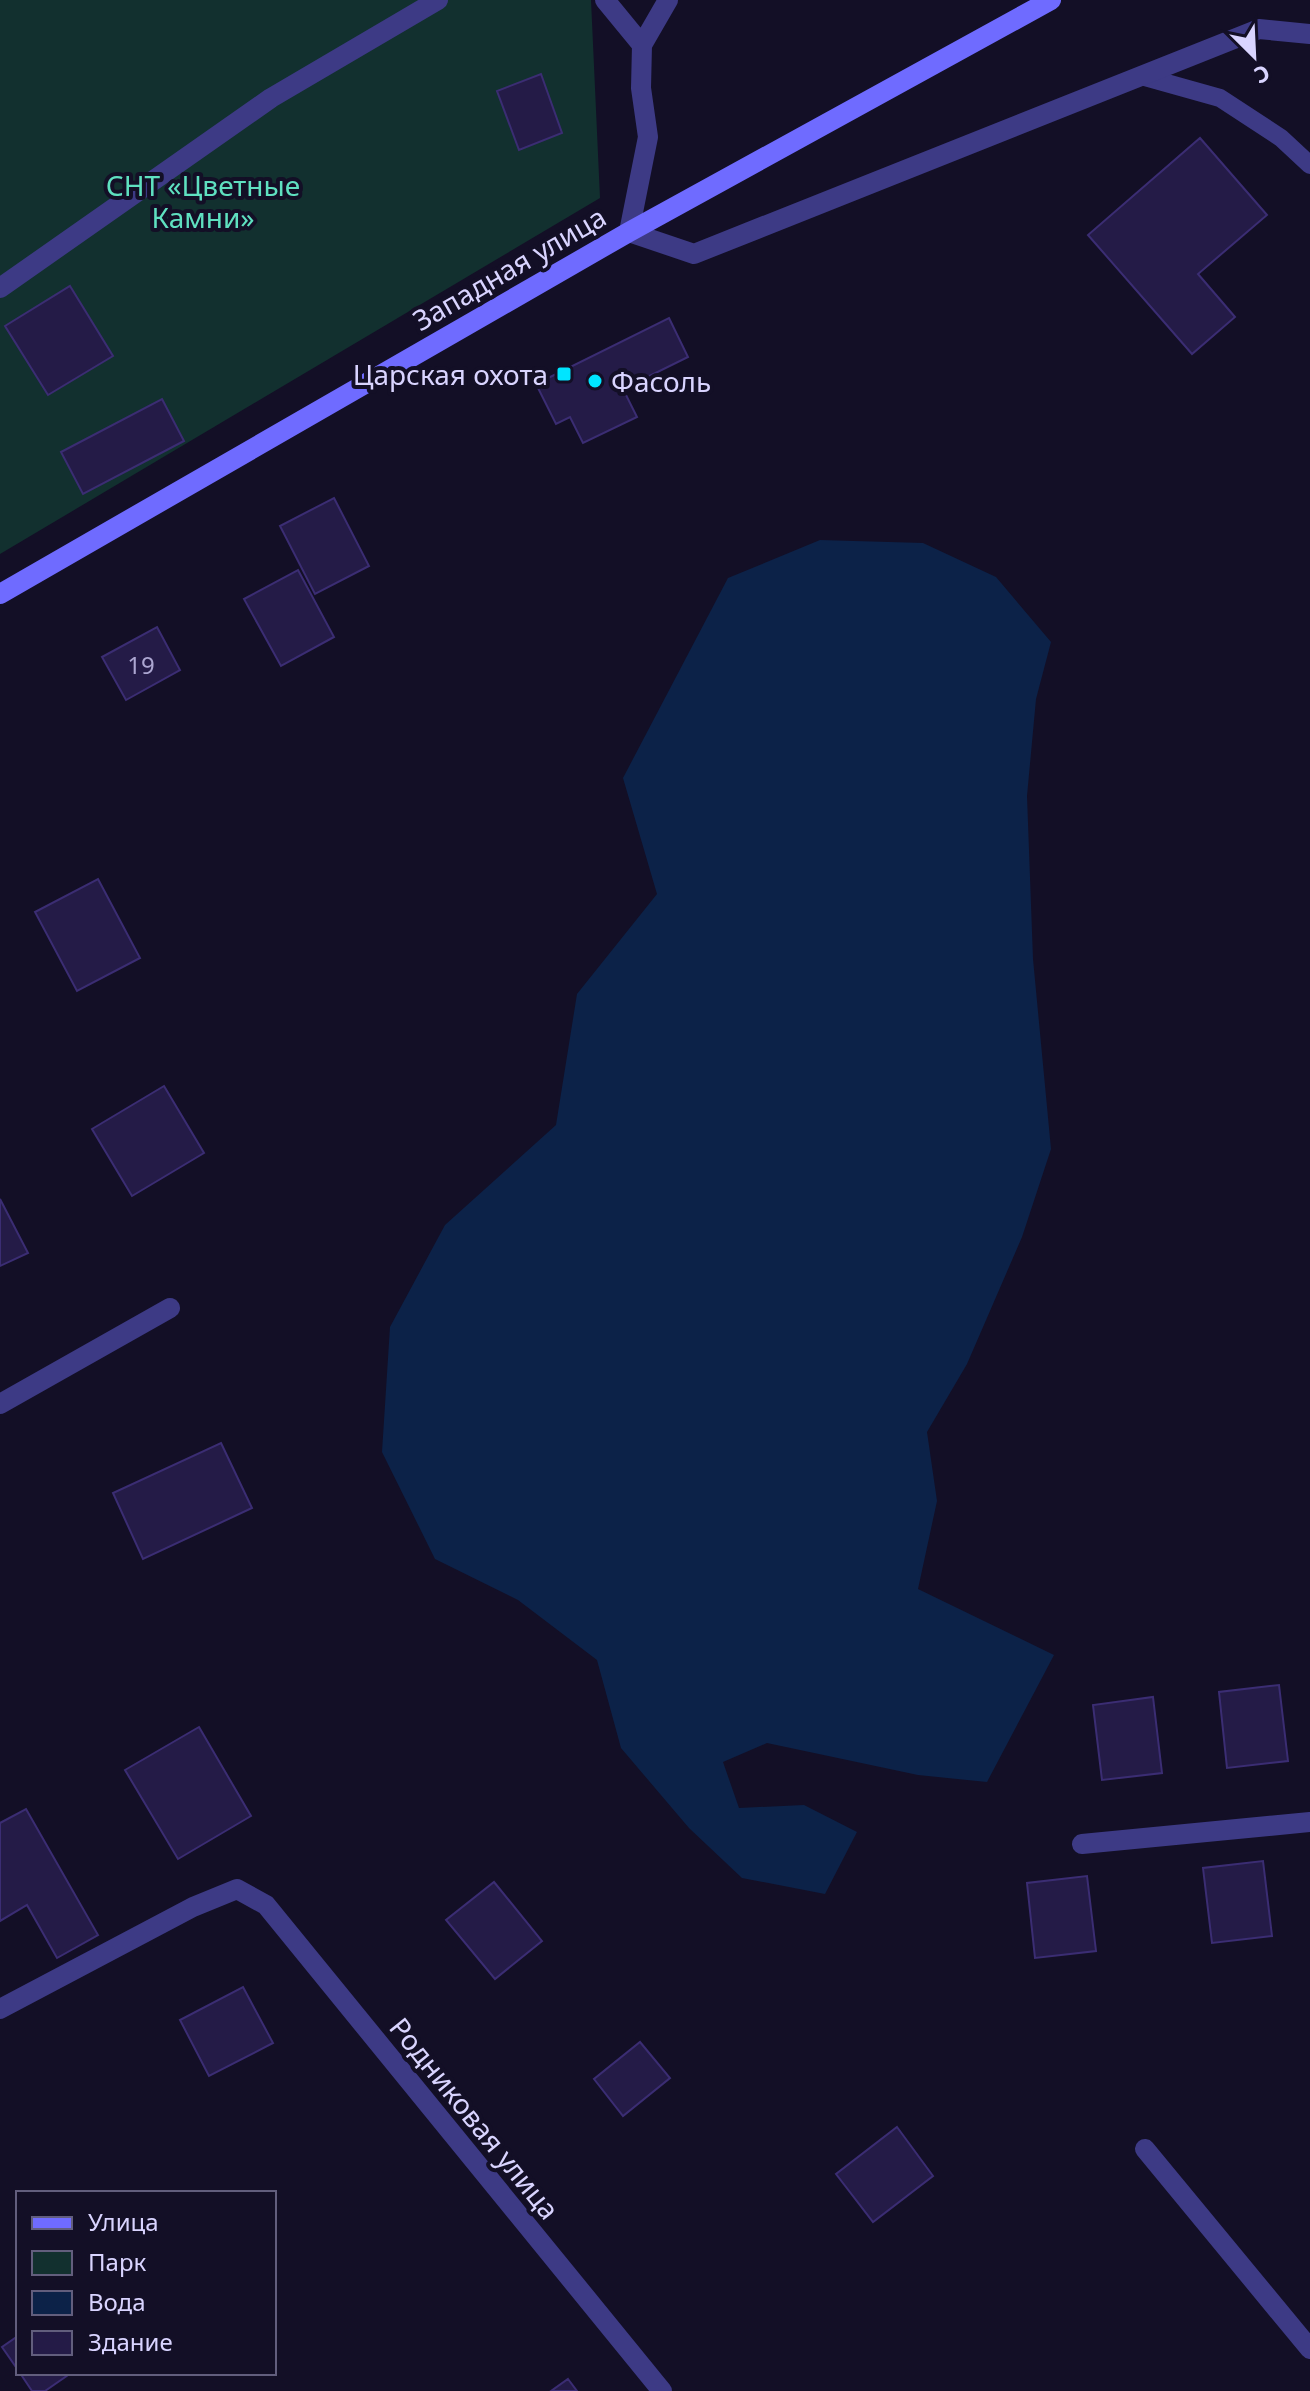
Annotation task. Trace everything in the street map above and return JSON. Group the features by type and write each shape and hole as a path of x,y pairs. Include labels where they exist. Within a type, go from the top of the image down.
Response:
{"main road":[{"name":"Западная улица","path":"0,594 629,232 1051,0"}],"street":[{"path":"0,288 271,98 438,0"},
{"path":"605,0 642,45"},
{"path":"668,0 642,45 641,88 648,137 629,232 694,254 1145,77 1259,29 1310,34"},
{"path":"0,1404 170,1308"},
{"path":"1082,1844 1310,1822"},
{"name":"Родниковая улица","path":"0,2009 193,1907 237,1889 266,1905 662,2391"},
{"path":"1145,2149 1310,2349"}],"lane":[{"path":"1145,77 1220,98 1281,138 1310,165"}],"green space":[{"name":"СНТ «Цветные Камни»","path":"0,0 591,0 600,198 0,554"}],"water":[{"path":"820,540 923,543 996,577 1051,642 1036,699 1027,796 1033,959 1051,1149 1022,1237 967,1364 927,1432 937,1501 918,1589 1054,1655 987,1782 918,1775 767,1743 723,1762 739,1808 804,1805 857,1832 825,1894 742,1878 689,1828 621,1748 597,1660 518,1600 435,1559 382,1452 390,1327 445,1225 556,1125 577,994 657,894 623,778 728,578"}],"building":[{"path":"541,74 562,133 519,150 497,91"},
{"path":"1200,138 1267,215 1198,274 1235,317 1192,354 1088,235"},
{"path":"70,286 113,356 48,395 5,326"},
{"path":"669,318 688,357 623,389 637,417 583,443 570,417 556,424 536,384"},
{"path":"162,399 184,441 83,494 61,452"},
{"path":"334,498 369,566 315,594 280,526"},
{"path":"298,570 334,637 281,666 244,599"},
{"path":"157,627 180,670 126,700 102,657"},
{"path":"98,879 140,958 77,991 35,912"},
{"path":"164,1086 204,1153 132,1196 92,1129"},
{"path":"0,1199 28,1253 0,1266"},
{"path":"221,1443 252,1508 143,1559 113,1493"},
{"path":"1279,1685 1288,1761 1227,1768 1219,1692"},
{"path":"1153,1697 1162,1773 1102,1780 1093,1705"},
{"path":"199,1727 251,1816 178,1859 125,1770"},
{"path":"26,1809 98,1935 57,1958 27,1905 0,1921 0,1823"},
{"path":"1263,1861 1272,1936 1212,1943 1203,1868"},
{"path":"1087,1876 1096,1951 1035,1958 1027,1883"},
{"path":"494,1882 542,1941 495,1979 446,1920"},
{"path":"243,1987 273,2043 209,2076 180,2020"},
{"path":"640,2042 670,2078 623,2116 594,2079"},
{"path":"897,2127 933,2176 873,2222 836,2174"},
{"path":"16,2337 16,2367 2,2347"},
{"path":"21,2375 68,2375 45,2391 32,2391"},
{"path":"568,2379 577,2391 551,2391"}],"place":[{"name":"Царская охота","path":"564,374"},
{"name":"Фасоль","path":"595,381"}]}
